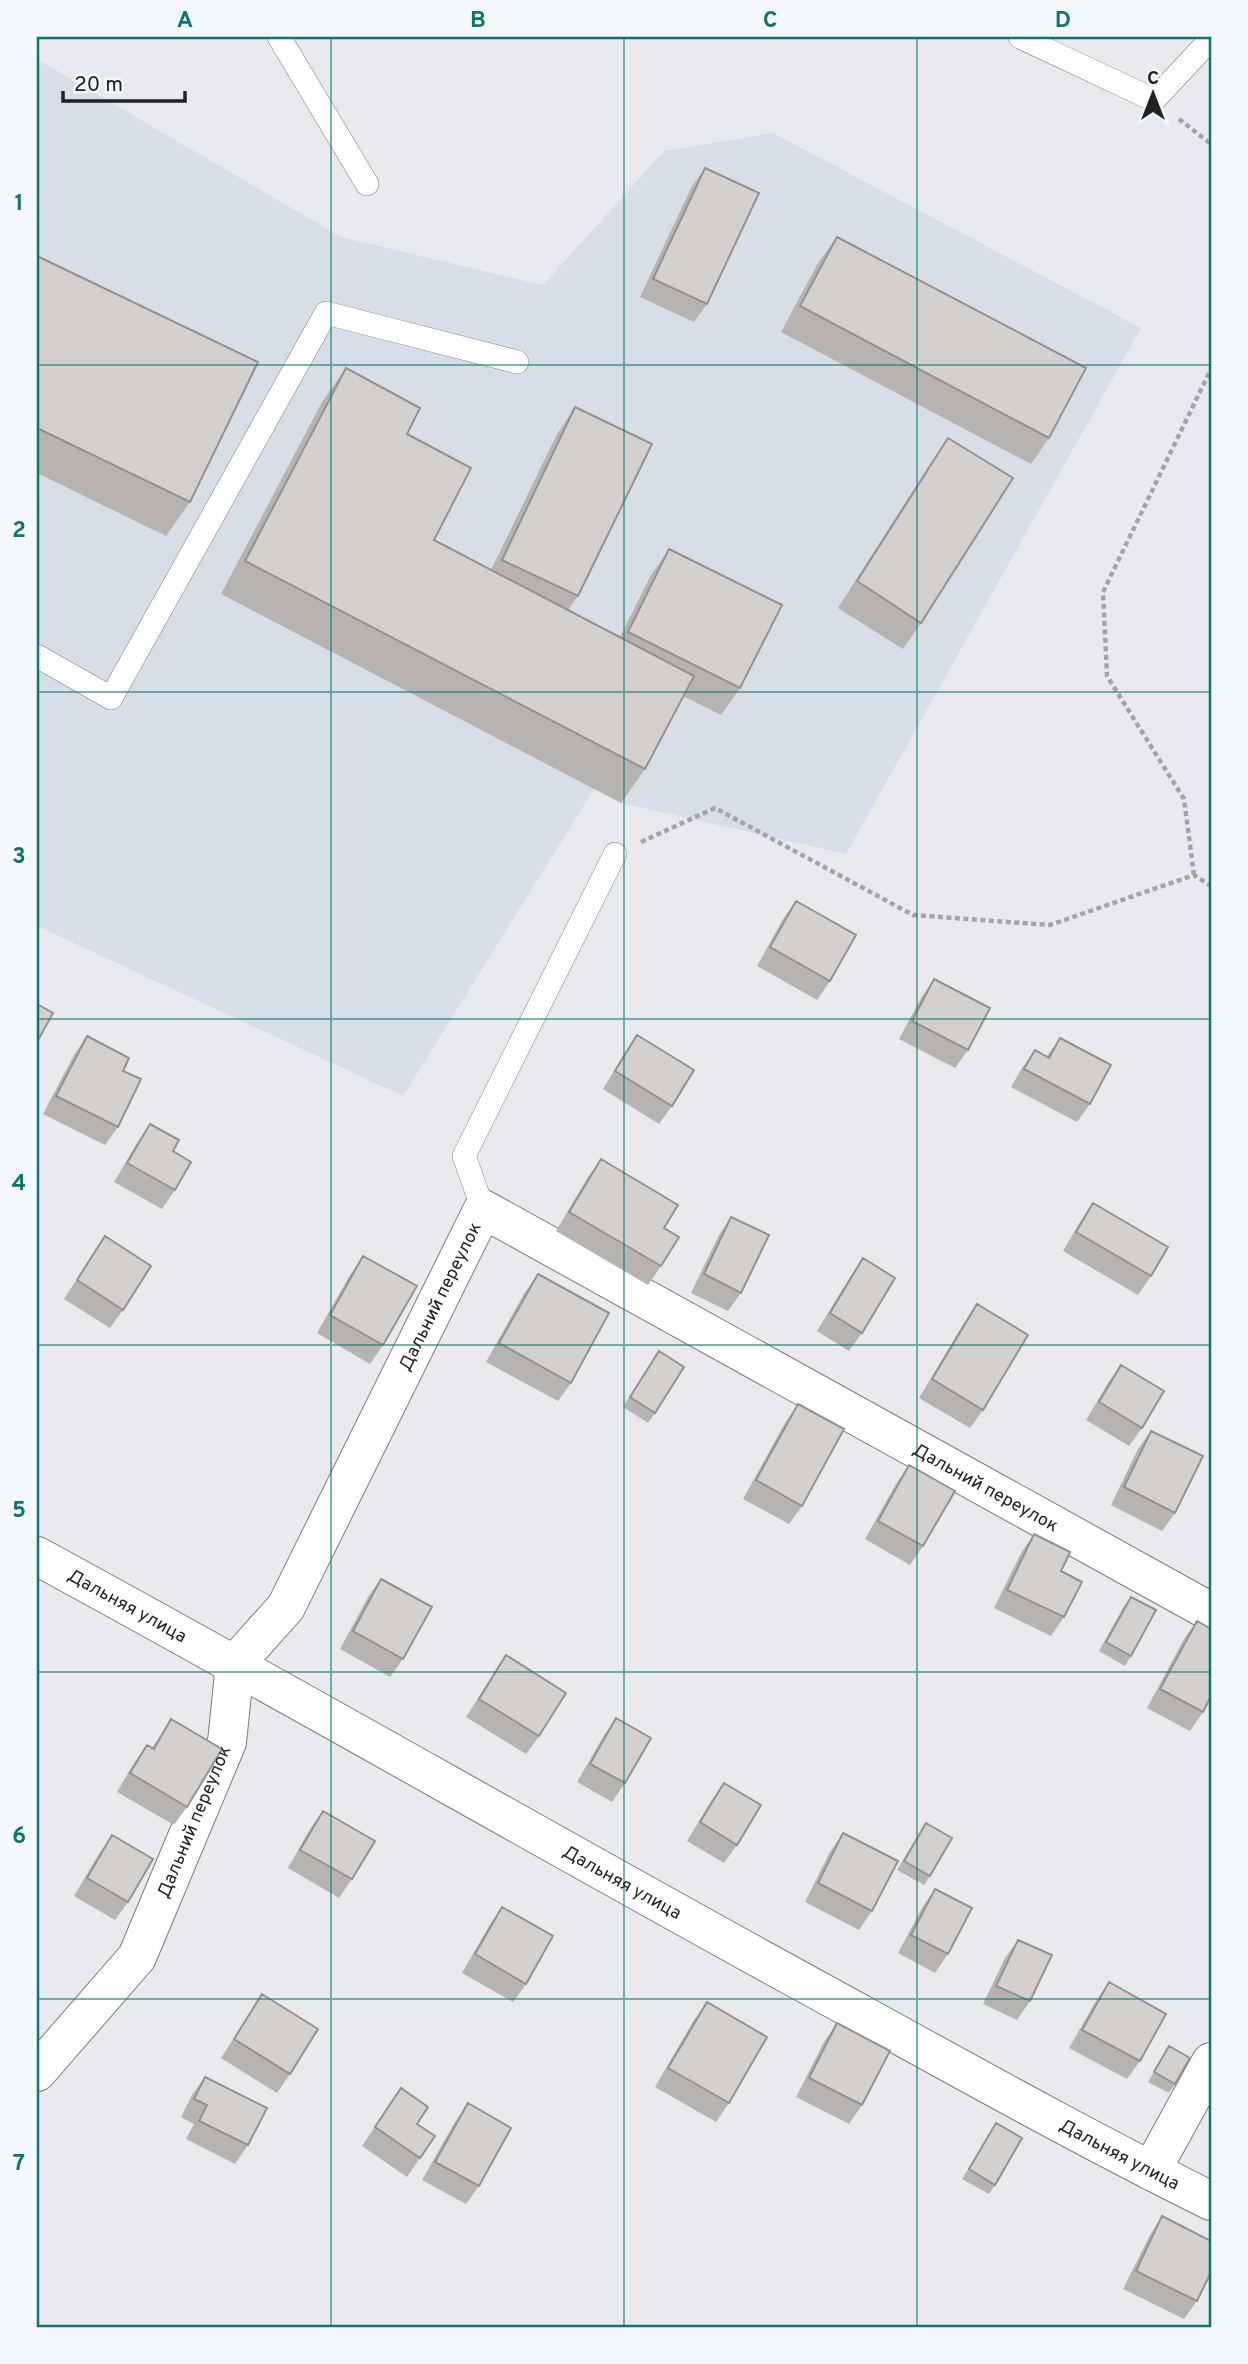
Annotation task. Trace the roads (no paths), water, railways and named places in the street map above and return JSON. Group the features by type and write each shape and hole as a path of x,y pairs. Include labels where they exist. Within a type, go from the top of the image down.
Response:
{"street":[{"name":"Дальний переулок","path":"37,2073 137,1957 227,1742 235,1664 286,1607 483,1209 1211,1612"},
{"name":"Дальняя улица","path":"37,1556 235,1664 597,1870 1211,2201"},
{"path":"1151,2171 1211,2062"}],"lane":[{"path":"279,37 367,184"},
{"path":"1020,37 1154,100 1211,39"},
{"path":"37,656 111,698 326,313 517,362"},
{"path":"483,1209 464,1156 615,854"}]}
